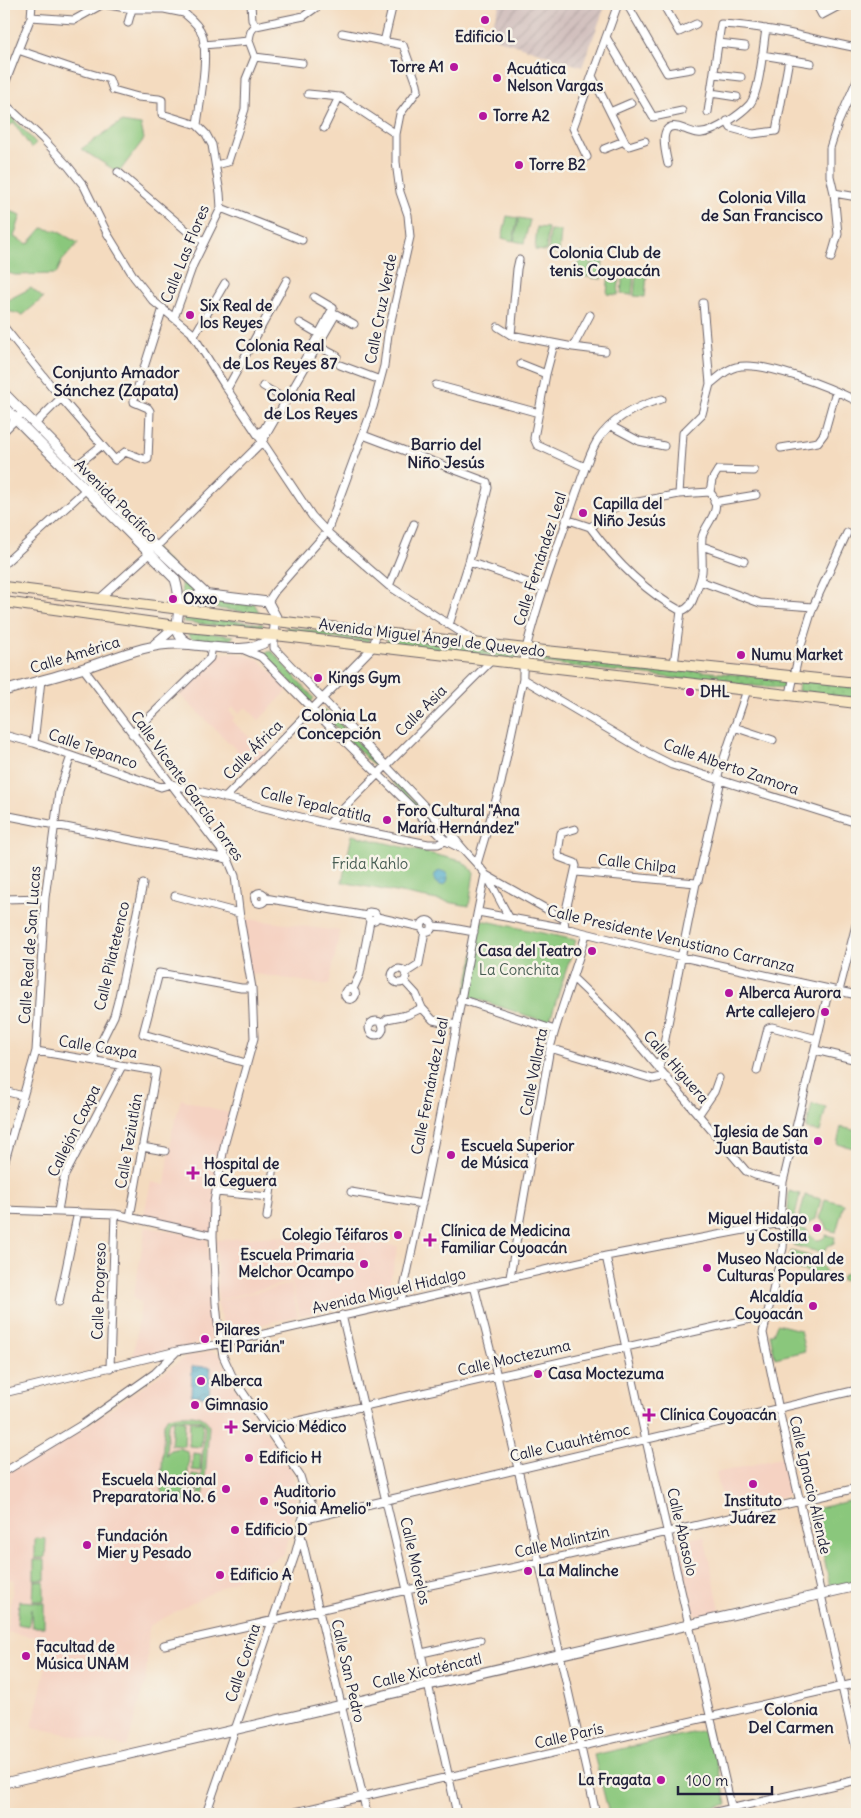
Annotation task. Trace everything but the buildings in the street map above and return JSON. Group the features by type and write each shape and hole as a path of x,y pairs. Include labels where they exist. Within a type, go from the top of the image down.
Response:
{"main road":[{"name":"Avenida Miguel Ángel de Quevedo","path":"4,587 276,622 857,683"},
{"name":"Avenida Miguel Ángel de Quevedo","path":"4,602 171,626 274,635 857,703"},
{"path":"171,626 173,608"}],"street":[{"path":"4,86 31,17 32,4"},
{"path":"18,50 71,68 109,78 113,90 138,97 162,100 162,114 197,125 202,80 202,32 184,13 132,9 118,5 103,4 74,20 31,17"},
{"path":"184,4 184,13"},
{"path":"251,4 252,20 256,26"},
{"path":"216,165 228,162 245,109 246,79 255,58 249,41 252,28 304,16 321,4"},
{"path":"342,33 384,42 393,4"},
{"path":"587,157 572,128 618,4"},
{"path":"627,4 667,73 691,69"},
{"path":"663,4 679,32 696,24"},
{"path":"816,4 822,15 839,6"},
{"path":"128,23 132,9"},
{"path":"708,112 721,24 766,29 857,48"},
{"path":"668,164 664,145 664,135 667,129 674,126 700,134 710,132 728,122 750,104 756,92 766,29"},
{"path":"606,37 653,117 682,111"},
{"path":"203,46 249,41"},
{"name":"Calle Cruz Verde","path":"327,532 363,435 384,366 388,334 410,237 408,215 400,192 396,162 396,134 400,114 418,90 403,46 384,42"},
{"path":"719,43 745,46"},
{"path":"762,55 811,62"},
{"path":"255,58 302,63"},
{"path":"728,122 731,128 754,134 776,131 789,59"},
{"path":"714,74 741,77"},
{"path":"592,76 624,141 629,146 644,141"},
{"path":"831,258 838,234 834,193 830,176 830,148 838,123 857,80"},
{"path":"711,93 737,96"},
{"path":"308,94 339,97 396,134"},
{"path":"324,128 339,97"},
{"path":"4,103 43,139 84,186 107,233 134,277 153,301 194,336 227,390 312,516 327,532 389,586 478,643"},
{"path":"610,112 631,103"},
{"name":"Calle Las Flores","path":"174,318 193,265 217,219 220,208 212,145 206,134 197,125"},
{"path":"604,150 624,141"},
{"path":"118,172 186,230 204,241"},
{"path":"834,193 857,197"},
{"path":"220,208 302,240"},
{"path":"511,335 519,260"},
{"path":"227,390 287,280"},
{"path":"194,336 225,283"},
{"path":"257,434 264,429 283,398 334,308 314,297"},
{"path":"679,494 683,433 702,414 710,384 703,303"},
{"path":"4,327 61,398 116,460 125,452 143,460 148,459 150,411 148,408 134,402 134,399 163,308"},
{"path":"156,547 262,442 336,314 354,324"},
{"path":"573,347 590,315"},
{"path":"300,323 319,334"},
{"path":"498,327 511,335 554,344 605,351"},
{"path":"554,344 546,374 534,438 537,446 585,467"},
{"path":"318,346 337,356"},
{"path":"521,364 546,374"},
{"path":"340,365 380,380"},
{"path":"710,384 736,366 756,367 786,373 836,391 857,401"},
{"path":"436,384 539,413"},
{"path":"263,386 283,398"},
{"path":"781,448 818,442 824,434 836,391"},
{"name":"Avenida Pacífico","path":"4,393 156,547 206,594"},
{"path":"35,424 61,398"},
{"name":"Calle Fernández Leal","path":"477,864 501,783 524,679 523,664 526,649 543,588 585,467 598,440 626,412 662,399"},
{"name":"Avenida Pacífico","path":"4,408 175,579 179,596 173,608"},
{"path":"4,431 23,412"},
{"path":"611,426 639,441 664,446"},
{"path":"363,435 487,482 488,488 449,625"},
{"path":"76,466 102,446"},
{"path":"681,611 687,609 691,604 702,574 702,546 705,530 714,515 714,502 710,492 712,480 718,470 754,471"},
{"path":"4,564 93,483"},
{"path":"590,527 596,524 604,513 610,509 679,494 710,492"},
{"path":"714,502 756,495"},
{"path":"566,519 590,527 610,554 646,588 681,611"},
{"path":"389,586 414,524"},
{"path":"268,602 275,591 327,532"},
{"path":"790,694 800,649 813,607 847,533"},
{"path":"702,546 744,561"},
{"path":"99,600 149,554"},
{"path":"468,562 543,588"},
{"path":"700,581 760,603 813,607"},
{"path":"173,608 199,594 268,602"},
{"path":"268,602 274,612 276,622 274,648 453,836 485,875 509,917"},
{"path":"674,664 681,611"},
{"path":"171,626 191,644"},
{"name":"Calle América","path":"155,645 171,626"},
{"name":"Calle África","path":"225,798 373,647 377,632"},
{"name":"Calle América","path":"4,691 155,645 191,644 240,648 259,646 274,635"},
{"path":"132,734 210,658 212,646"},
{"path":"240,648 262,657 312,710 446,841 461,848"},
{"name":"Calle Asia","path":"328,824 492,660"},
{"name":"Calle Vicente García Torres","path":"83,668 228,860 235,876 239,913 252,988 254,1038 225,1142 216,1192 213,1236 220,1344"},
{"name":"Calle Alberto Zamora","path":"524,679 650,754 672,765 857,823"},
{"name":"Calle Tepanco","path":"34,743 41,680"},
{"path":"659,1069 719,780 747,690"},
{"path":"734,727 772,740"},
{"name":"Calle Tepanco","path":"4,735 34,743 161,787 171,784"},
{"name":"Calle Real de San Lucas","path":"4,1164 36,1051 45,898 58,792 71,756"},
{"name":"Calle Tepalcatitla","path":"171,784 328,824 428,844 438,844 446,841"},
{"path":"4,815 228,860"},
{"path":"565,928 564,919 576,872 575,863 559,857 558,853 561,833 574,830"},
{"path":"446,841 453,836"},
{"name":"Calle Chilpa","path":"576,872 696,884"},
{"path":"485,875 564,919"},
{"name":"Calle Fernández Leal","path":"401,1302 422,1204 485,875"},
{"name":"Calle Pilatetenco","path":"92,1060 114,1016 143,884"},
{"path":"175,896 239,913"},
{"path":"4,898 45,898"},
{"path":"265,898 430,931 432,926 474,932"},
{"name":"Calle Presidente Venustiano Carranza","path":"478,912 565,928 588,935 857,995"},
{"path":"353,989 360,974 371,918"},
{"path":"839,991 857,921"},
{"path":"405,973 419,964 423,929"},
{"name":"Calle Vallarta","path":"510,1277 550,1048 555,1030 578,979 588,935"},
{"path":"404,981 395,982 392,978 392,973 397,969 405,973"},
{"path":"246,1064 142,1034 159,973 241,988 252,988"},
{"path":"404,981 405,973"},
{"path":"404,981 416,994 422,1008 433,1020 456,1025"},
{"name":"Calle Higuera","path":"576,981 623,1026 746,1171 783,1182"},
{"name":"Calle Ignacio Allende","path":"829,989 783,1182 781,1223 784,1234 783,1248 763,1333 778,1410 857,1753"},
{"path":"460,998 555,1030"},
{"path":"382,1024 387,1019 407,1015 422,1008"},
{"path":"757,1072 768,1028 772,1027 817,1039"},
{"path":"550,1048 653,1079 666,1076"},
{"path":"814,1050 857,1060"},
{"name":"Calle Caxpa","path":"36,1051 156,1071"},
{"name":"Callejón Caxpa","path":"58,1211 64,1177 122,1066"},
{"name":"Calle Teziutlán","path":"130,1217 156,1071"},
{"path":"699,1114 714,1092 719,1078"},
{"path":"4,1091 23,1096"},
{"path":"142,1147 165,1151"},
{"path":"267,1216 272,1173"},
{"path":"216,1192 269,1197"},
{"path":"352,1192 422,1204"},
{"path":"4,1210 114,1214 213,1236"},
{"path":"59,1302 78,1212"},
{"name":"Calle Progreso","path":"110,1368 114,1214"},
{"name":"Avenida Miguel Hidalgo","path":"4,1393 177,1351 220,1344 510,1277 606,1256 781,1223"},
{"name":"Calle Abasolo","path":"606,1256 646,1440 733,1811"},
{"path":"474,1286 497,1376 596,1814"},
{"name":"Calle Morelos","path":"342,1315 408,1590 457,1814"},
{"name":"Calle Moctezuma","path":"267,1428 768,1315"},
{"path":"220,1344 222,1356 233,1378 300,1476 318,1516"},
{"path":"4,1472 83,1424 155,1373 177,1351"},
{"name":"Calle Cuauhtémoc","path":"302,1520 857,1390"},
{"path":"302,1520 304,1487"},
{"name":"Calle Malintzin","path":"164,1645 539,1562 857,1488"},
{"name":"Calle Corina","path":"206,1814 301,1534 302,1520"},
{"name":"Calle San Pedro","path":"301,1534 367,1814"},
{"name":"Calle Xicoténcatl","path":"4,1783 857,1586"},
{"path":"422,1653 480,1640"},
{"name":"Calle París","path":"287,1814 581,1748 857,1683"},
{"path":"707,1814 733,1811 857,1780"}],"shaded area":[{"path":"500,4 606,4 582,67 488,36"},
{"path":"226,653 238,653 260,660 288,690 259,720 246,707 239,713 233,707 229,711 235,717 232,721 267,754 254,767 178,693 214,657"},
{"path":"240,918 340,931 329,985 249,973"},
{"name":"Hospital de la Ceguera","path":"181,1099 232,1114 212,1234 143,1219 151,1182 165,1185 172,1132"},
{"path":"146,1227 207,1237 215,1340 133,1358 141,1303 133,1298"},
{"path":"279,1236 290,1282 218,1300 216,1240"},
{"path":"280,1236 328,1237 398,1246 390,1283 383,1290 342,1298 343,1307 300,1316"},
{"path":"291,1284 298,1316 225,1333 217,1301"},
{"name":"Fundación Mier y Pesado","path":"211,1351 220,1355 235,1388 244,1401 243,1408 245,1410 249,1408 292,1470 297,1491 284,1554 149,1626 146,1680 127,1747 32,1727 52,1640 7,1632 14,1580 4,1578 4,1475 84,1428 187,1356"},
{"name":"Instituto Juárez","path":"781,1458 789,1495 725,1510 716,1473"},
{"path":"704,1536 720,1610 695,1616 678,1541"}],"green space":[{"path":"4,109 36,143 31,148 14,123 9,126 4,121"},
{"path":"121,122 141,125 144,139 120,171 116,171 81,149"},
{"path":"10,211 21,215 14,237 28,244 42,228 57,231 78,243 62,261 56,274 15,275 5,272 4,224"},
{"path":"507,216 518,218 513,241 502,238"},
{"path":"519,218 530,220 524,243 514,241"},
{"path":"537,227 548,228 546,251 535,250"},
{"path":"550,230 561,231 559,254 548,253"},
{"path":"580,253 591,254 589,277 578,276"},
{"path":"593,255 603,256 602,279 591,278"},
{"path":"609,271 620,271 618,295 607,294"},
{"path":"623,271 634,272 632,295 621,294"},
{"path":"636,273 647,274 645,297 634,296"},
{"path":"31,288 43,298 23,315 4,310 4,302"},
{"path":"95,490 198,591 182,599 181,582 93,493"},
{"path":"209,597 254,603 260,614 189,605"},
{"path":"183,614 263,624 262,631 184,622"},
{"path":"286,627 370,637 368,642 287,633"},
{"path":"184,630 234,636 227,643 193,640"},
{"path":"388,636 520,652 519,659 386,644"},
{"path":"272,651 314,698 310,703 264,655 260,654"},
{"path":"539,654 788,680 787,689 537,662"},
{"path":"799,680 857,687 857,698 798,691"},
{"path":"326,710 382,766 378,770 321,712"},
{"path":"393,777 437,826 390,780"},
{"name":"Frida Kahlo","path":"352,835 462,861 474,872 469,906 342,882"},
{"name":"La Conchita","path":"481,920 576,940 549,1023 465,995"},
{"path":"812,1104 826,1107 820,1132 806,1129"},
{"path":"841,1127 857,1131 854,1148 837,1144"},
{"path":"789,1191 800,1194 794,1220 788,1209"},
{"path":"805,1195 821,1199 816,1219 808,1225 798,1223"},
{"path":"825,1199 844,1204 836,1232 828,1230 825,1222 820,1219"},
{"path":"796,1227 807,1230 815,1240 824,1238 826,1235 835,1237 834,1243 828,1246 822,1253 793,1245"},
{"path":"791,1251 821,1259 822,1266 826,1272 825,1276 788,1267"},
{"path":"854,1267 857,1267 857,1284 841,1280 842,1276"},
{"path":"777,1324 800,1330 805,1351 775,1358 770,1334 773,1334"},
{"path":"178,1415 196,1416 204,1419 209,1426 204,1493 195,1500 175,1501 164,1495 161,1490 164,1423 168,1417","holes":["175,1419 199,1420 205,1424 200,1492 196,1496 173,1496 182,1495 187,1491 189,1456 187,1451 179,1448 170,1450 166,1455 168,1424 170,1420"]},
{"path":"173,1420 185,1421 184,1446 171,1445"},
{"path":"190,1421 203,1422 201,1447 189,1446"},
{"path":"193,1453 201,1454 200,1471 192,1470"},
{"path":"192,1474 199,1475 198,1491 191,1491"},
{"path":"849,1501 857,1544 857,1581 830,1587 814,1509"},
{"path":"35,1538 46,1539 45,1558 35,1558"},
{"path":"34,1560 45,1560 45,1580 34,1580"},
{"path":"34,1581 44,1582 44,1601 33,1601"},
{"path":"19,1601 44,1603 44,1627 32,1627 31,1609 29,1626 17,1624"},
{"name":"La Fragata","path":"709,1729 727,1804 684,1814 609,1814 594,1755"}],"water":[{"path":"438,871 444,871 448,878 444,885 438,885 434,881 434,875"},
{"name":"Alberca","path":"192,1366 211,1367 209,1397 191,1395"}],"place":[{"name":"Edificio L","path":"485,20"},
{"name":"Torre A1","path":"454,67"},
{"name":"Acuática Nelson Vargas","path":"497,78"},
{"name":"Torre A2","path":"483,116"},
{"name":"Torre B2","path":"519,165"},
{"name":"Six Real de los Reyes","path":"190,315"},
{"name":"Capilla del Niño Jesús","path":"583,513"},
{"name":"Oxxo","path":"173,599"},
{"name":"Numu Market","path":"741,655"},
{"name":"Kings Gym","path":"318,678"},
{"name":"DHL","path":"690,692"},
{"name":"Foro Cultural \"Ana María Hernández\"","path":"387,820"},
{"name":"Casa del Teatro","path":"592,951"},
{"name":"Alberca Aurora","path":"729,993"},
{"name":"Arte callejero","path":"825,1012"},
{"name":"Iglesia de San Juan Bautista","path":"818,1141"},
{"name":"Escuela Superior de Música","path":"451,1155"},
{"name":"Hospital de la Ceguera","path":"193,1173"},
{"name":"Miguel Hidalgo y Costilla","path":"817,1228"},
{"name":"Colegio Téifaros","path":"398,1235"},
{"name":"Clínica de Medicina Familiar Coyoacán","path":"430,1240"},
{"name":"Escuela Primaria Melchor Ocampo","path":"364,1264"},
{"name":"Museo Nacional de Culturas Populares","path":"707,1268"},
{"name":"Alcaldía Coyoacán","path":"813,1306"},
{"name":"Pilares \"El Parián\"","path":"205,1339"},
{"name":"Casa Moctezuma","path":"538,1374"},
{"name":"Alberca","path":"201,1381"},
{"name":"Gimnasio","path":"195,1405"},
{"name":"Clínica Coyoacán","path":"649,1415"},
{"name":"Servicio Médico","path":"231,1427"},
{"name":"Edificio H","path":"249,1458"},
{"name":"Instituto Juárez","path":"753,1484"},
{"name":"Escuela Nacional Preparatoria No. 6","path":"226,1489"},
{"name":"Auditorio \"Sonia Amelio\"","path":"264,1501"},
{"name":"Edificio D","path":"235,1530"},
{"name":"Fundación Mier y Pesado","path":"87,1545"},
{"name":"La Malinche","path":"528,1571"},
{"name":"Edificio A","path":"220,1575"},
{"name":"Facultad de Música UNAM","path":"26,1656"},
{"name":"La Fragata","path":"661,1780"}],"district":[{"name":"Colonia Villa de San Francisco","path":"762,206"},
{"name":"Colonia Club de tenis Coyoacán","path":"605,261"},
{"name":"Colonia Real de Los Reyes 87","path":"280,354"},
{"name":"Conjunto Amador Sánchez (Zapata)","path":"116,381"},
{"name":"Colonia Real de Los Reyes","path":"311,404"},
{"name":"Barrio del Niño Jesús","path":"446,453"},
{"name":"Colonia La Concepción","path":"339,724"},
{"name":"Colonia Del Carmen","path":"791,1718"}]}
